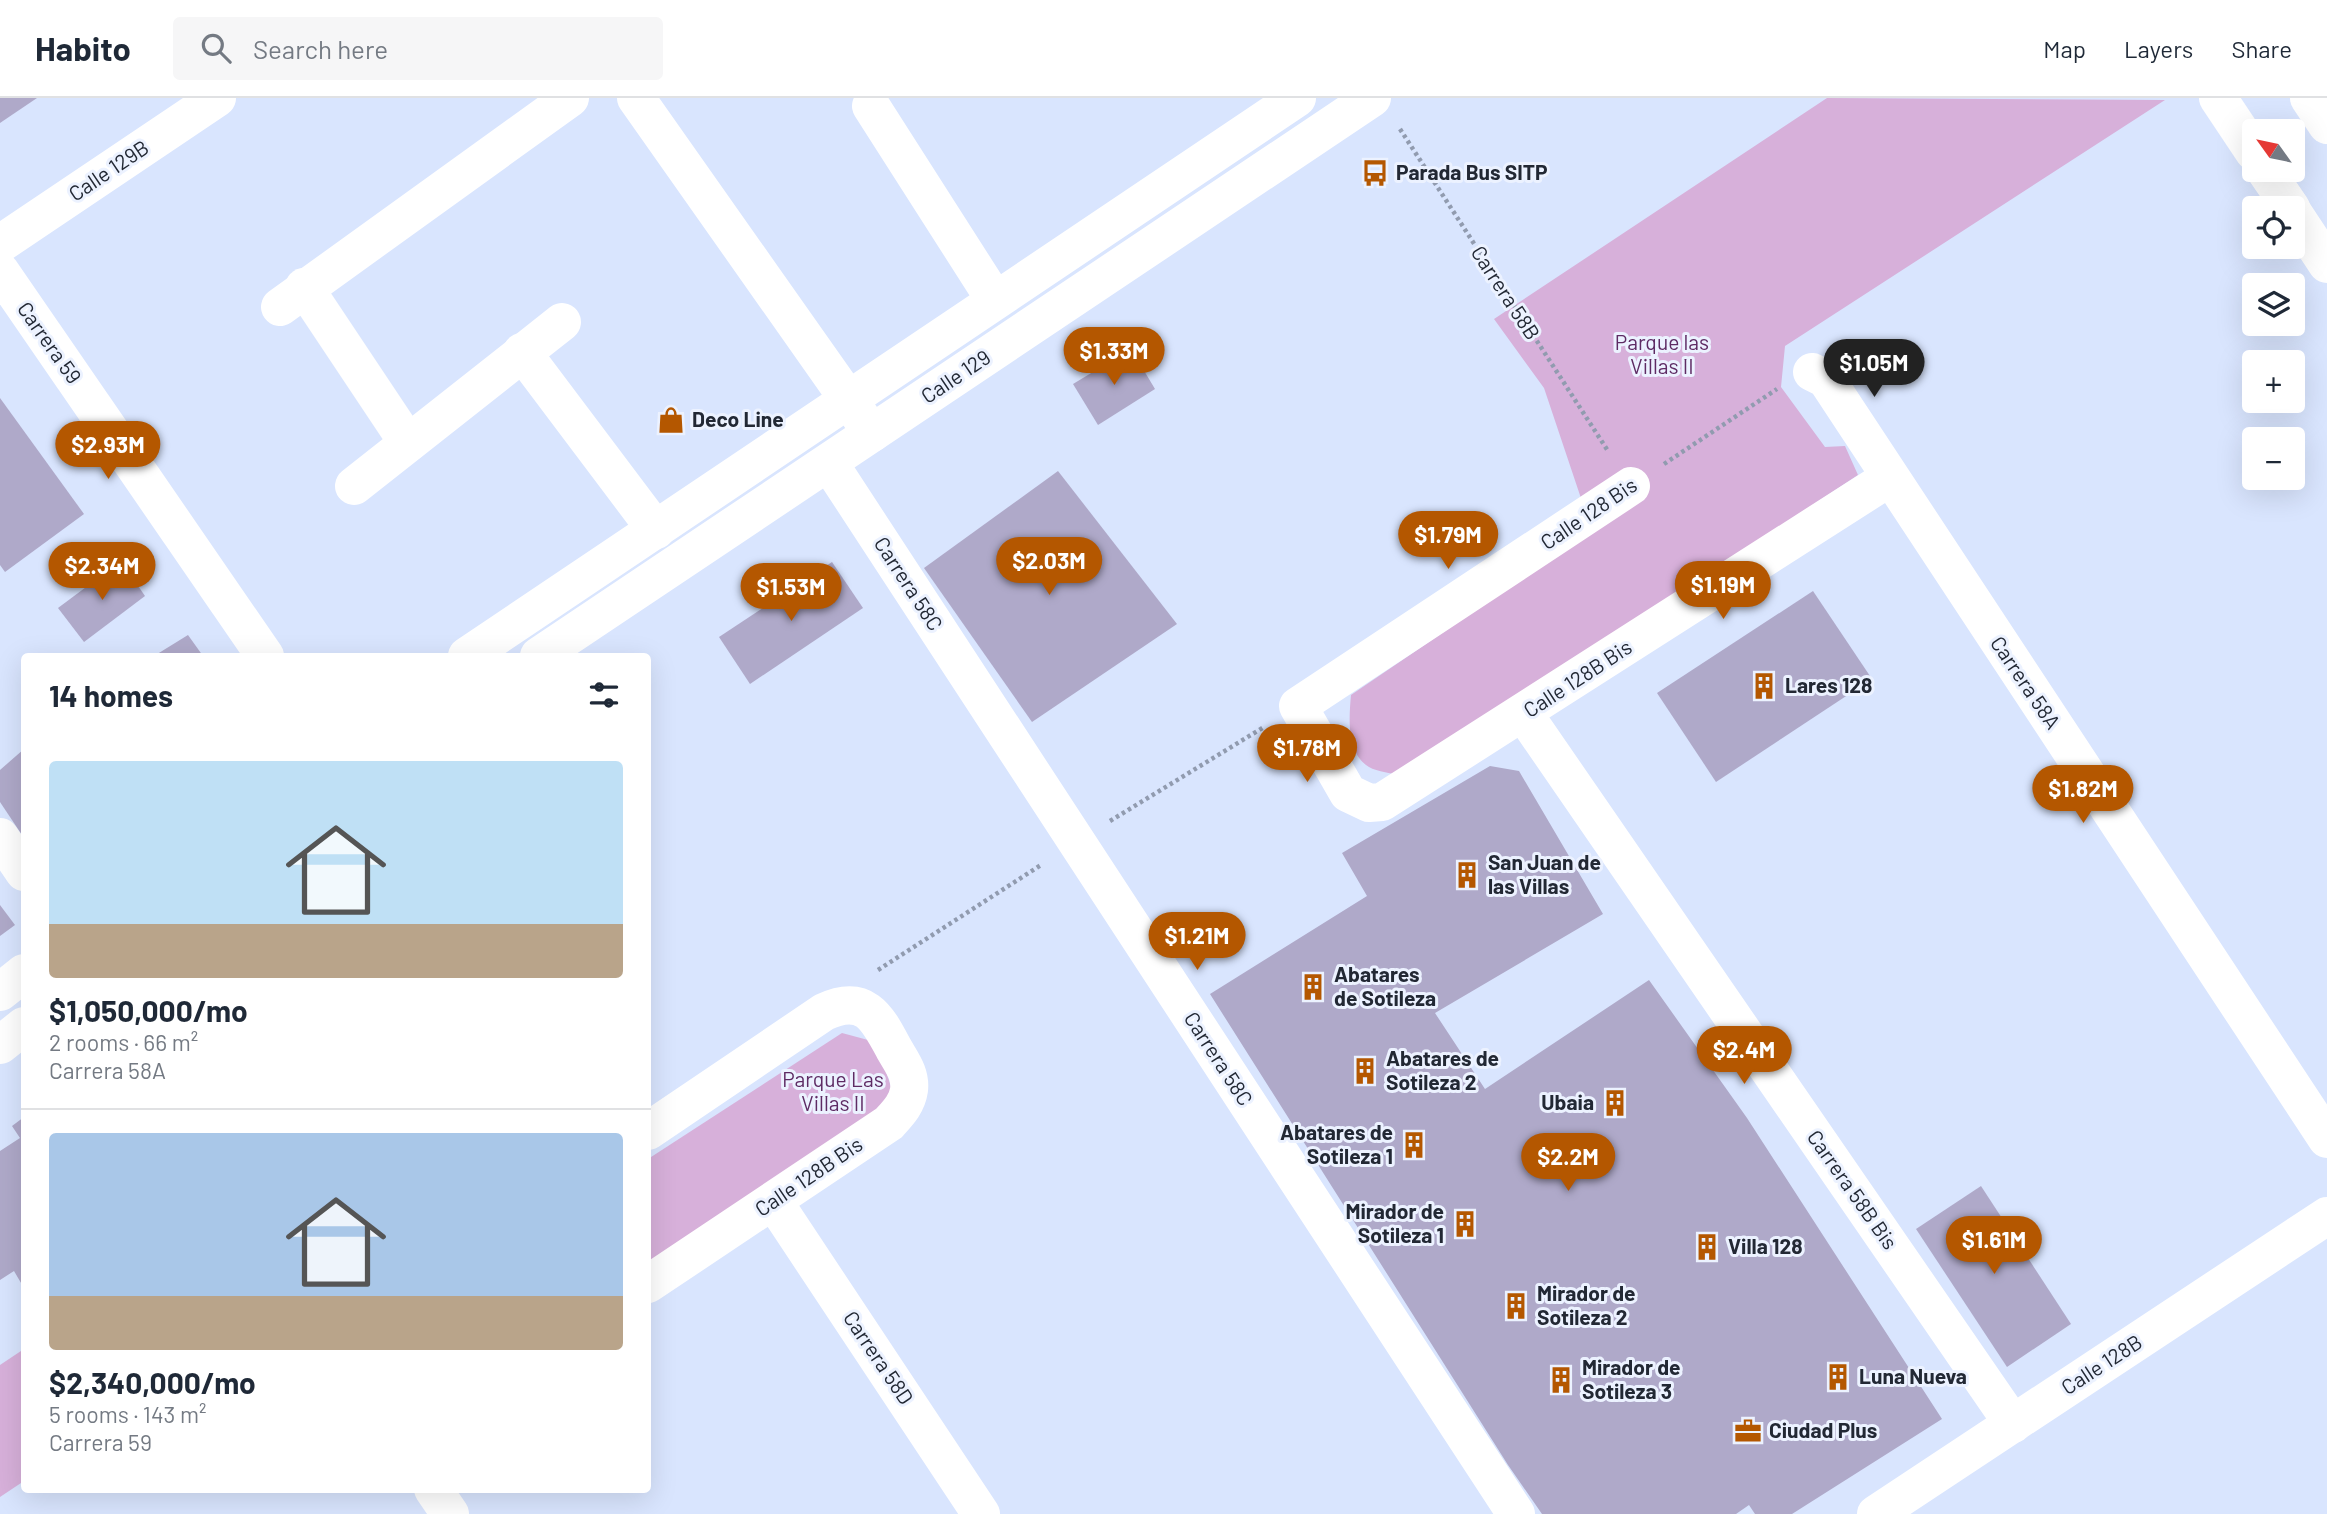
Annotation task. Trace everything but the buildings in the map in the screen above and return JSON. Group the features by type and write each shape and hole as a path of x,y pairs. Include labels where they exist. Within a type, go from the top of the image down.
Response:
{"street":[{"name":"Calle 129B","path":"0,244 217,98"},
{"path":"408,443 292,297 570,98"},
{"path":"636,98 872,433"},
{"name":"Calle 129","path":"472,653 1297,98"},
{"path":"2218,98 2242,134"},
{"path":"2309,98 2327,125"},
{"name":"Calle 129","path":"544,653 872,433 1374,105"},
{"path":"871,106 995,300"},
{"path":"2305,230 2327,264"},
{"name":"Carrera 59","path":"0,271 263,653"},
{"path":"354,486 562,322"},
{"path":"522,352 656,530"},
{"name":"Carrera 58A","path":"1812,372 1826,379 2327,1139"},
{"name":"Carrera 58C","path":"829,463 1516,1514"},
{"name":"Calle 128B Bis","path":"1369,803 1382,802 1524,714 1889,478"},
{"name":"Calle 128 Bis","path":"1369,803 1348,793 1298,706 1631,486"},
{"name":"Carrera 58B Bis","path":"1524,714 2012,1424"},
{"path":"0,837 21,868"},
{"path":"0,992 21,975"},
{"name":"Calle 128B Bis","path":"651,1128 824,1012 842,1004 856,1005 876,1016 909,1076 909,1091 903,1108 889,1122 774,1202 651,1282"},
{"path":"0,1045 21,1028"},
{"name":"Carrera 58D","path":"774,1202 981,1514"},
{"name":"Calle 128B","path":"1876,1514 2327,1216"},
{"path":"436,1493 450,1514"}],"path":[{"name":"Carrera 58B","path":"1374,105 1631,486"},
{"name":"Calle 128 Bis","path":"1631,486 1799,375 1812,372"}],"green space":[{"name":"Parque las Villas II","path":"1827,98 2165,100 1785,346 1781,387 1825,447 1845,446 1858,475 1402,776 1369,767 1356,753 1353,744 1350,724 1351,695 1592,531 1544,388 1494,319"},
{"name":"Parque Las Villas II","path":"842,1033 868,1040 884,1065 892,1090 877,1117 651,1261 651,1157"},
{"path":"21,1351 21,1483 0,1497 0,1365"}],"place":[{"name":"Parada Bus SITP","path":"1375,173"},
{"name":"Deco Line","path":"671,420"},
{"name":"Lares 128","path":"1764,686"},
{"name":"San Juan de las Villas","path":"1467,875"},
{"name":"Abatares de Sotileza","path":"1313,987"},
{"name":"Abatares de Sotileza 2","path":"1365,1071"},
{"name":"Ubaia","path":"1615,1103"},
{"name":"Abatares de Sotileza 1","path":"1414,1145"},
{"name":"Mirador de Sotileza 1","path":"1465,1224"},
{"name":"Villa 128","path":"1707,1247"},
{"name":"Mirador de Sotileza 2","path":"1516,1306"},
{"name":"Luna Nueva","path":"1838,1377"},
{"name":"Mirador de Sotileza 3","path":"1561,1380"},
{"name":"Ciudad Plus","path":"1748,1431"}]}
